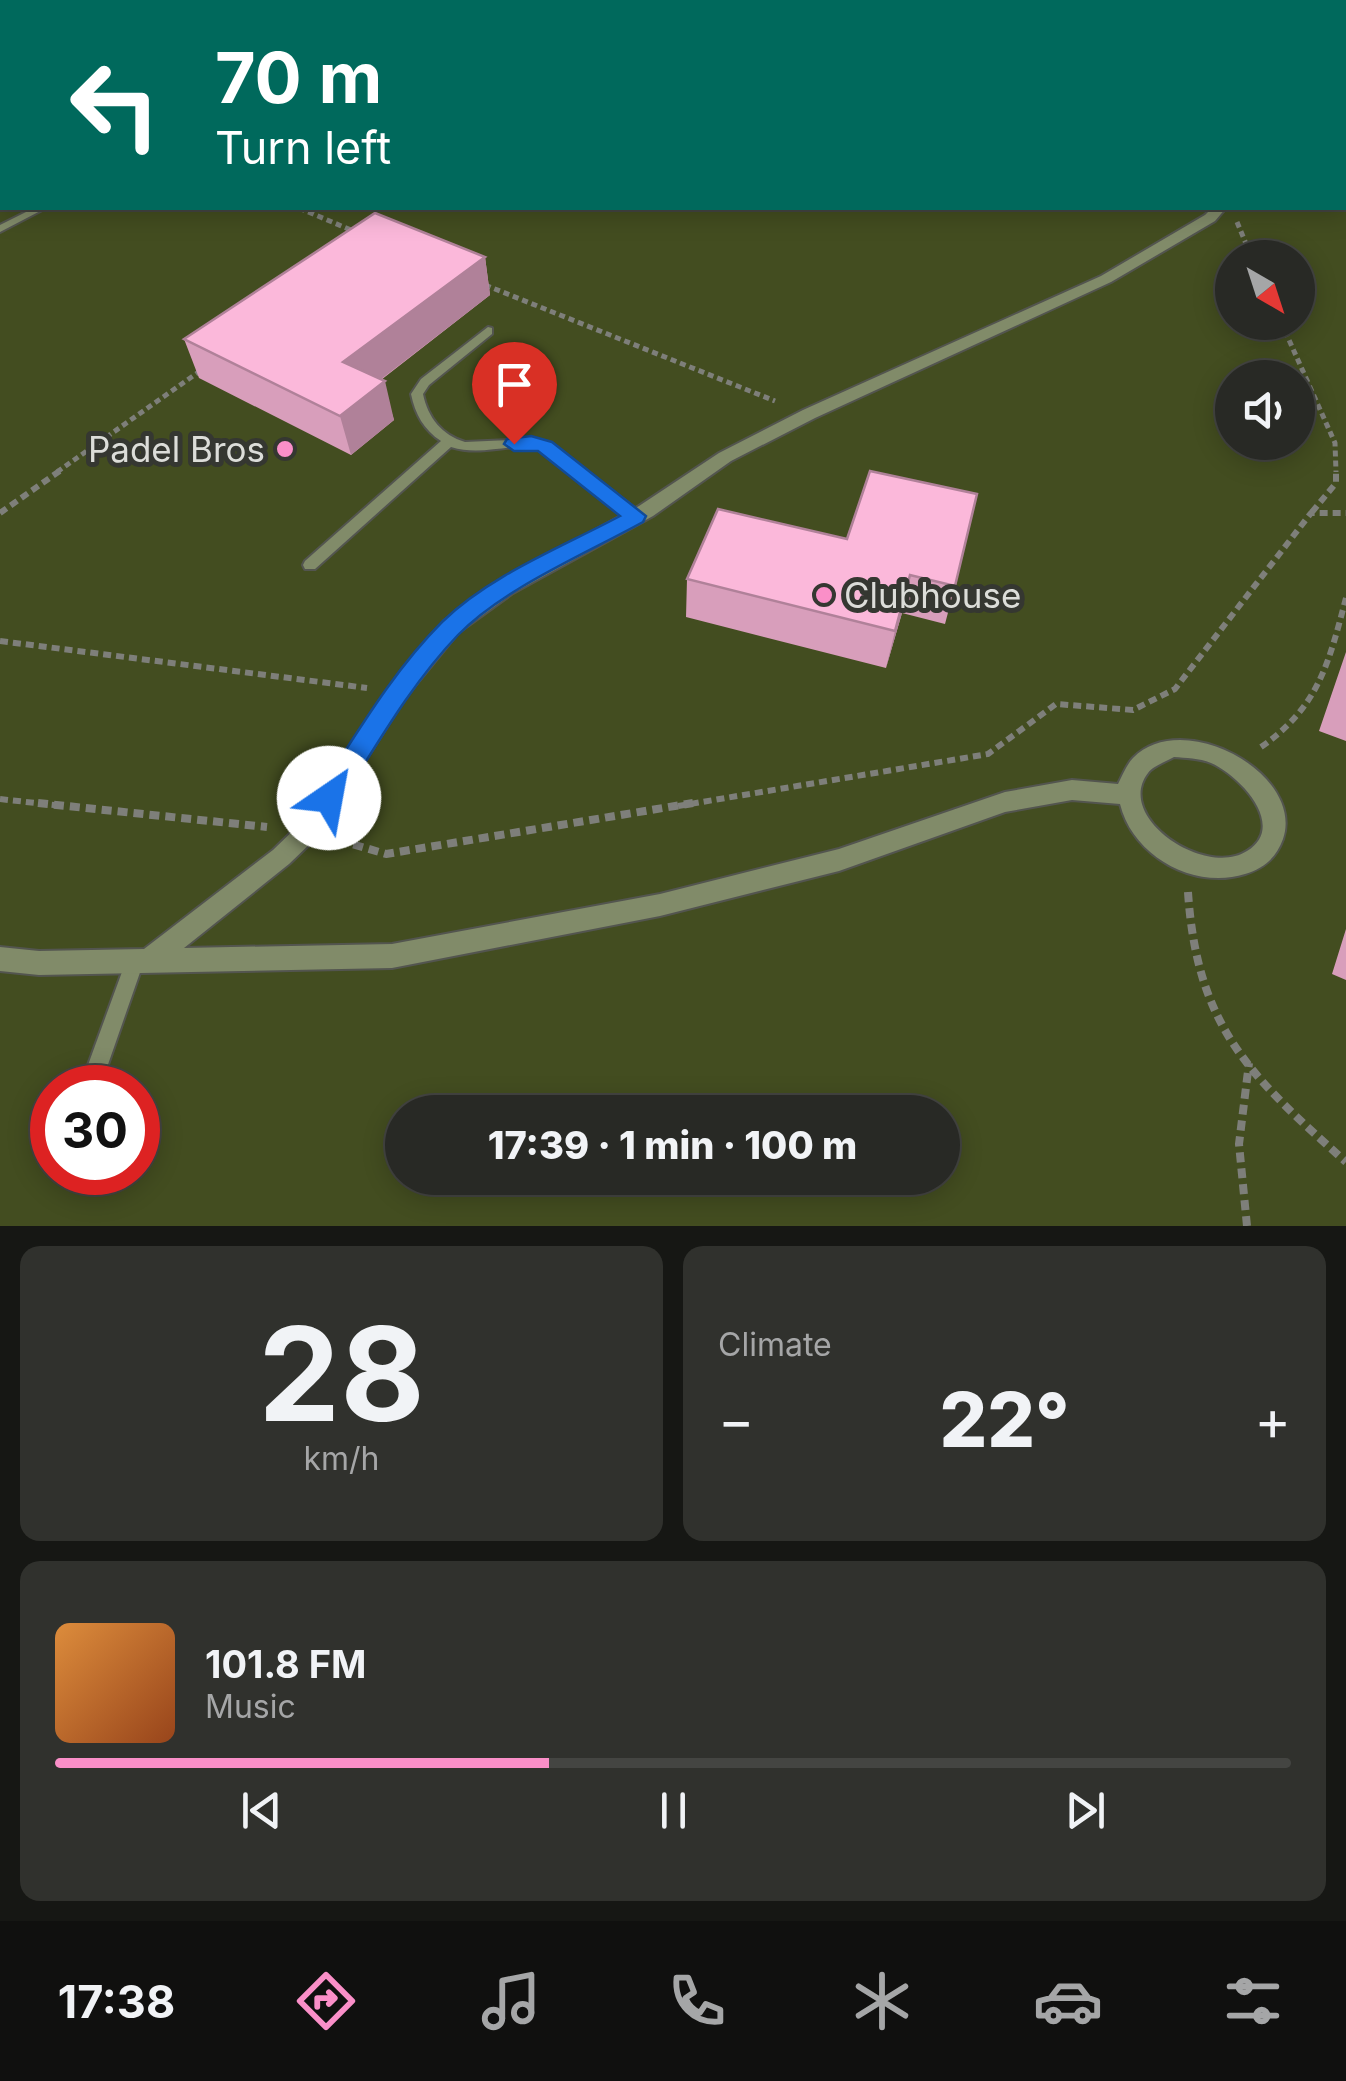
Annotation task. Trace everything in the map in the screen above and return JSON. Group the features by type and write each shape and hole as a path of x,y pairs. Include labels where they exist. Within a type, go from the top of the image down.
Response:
{"street":[{"path":"142,961 308,831 398,692 452,627 506,588 636,516 725,458 809,414 1106,279 1218,210"},
{"path":"1192,748 1234,763 1259,787 1273,815 1273,834 1266,850 1252,862 1210,869 1186,862 1146,834 1128,795 1139,764 1153,754 1192,748"},
{"path":"0,959 39,963 392,956 660,905 839,860 1006,802 1072,790 1128,795"}],"lane":[{"path":"0,230 37,210"},
{"path":"488,331 425,382 417,394 419,407 432,428 448,442 465,449 531,442 545,446 636,516"},
{"path":"310,565 448,442"},
{"path":"99,1065 142,961"}],"path":[{"path":"304,210 364,236"},
{"path":"1231,210 1244,240"},
{"path":"470,279 809,414"},
{"path":"0,799 308,831 386,854 988,754 1056,704 1133,710 1175,689 1336,483 1335,443 1290,340"},
{"path":"0,513 206,366"},
{"path":"1335,443 1346,452"},
{"path":"1311,514 1346,512"},
{"path":"1234,763 1286,732 1308,707 1322,681 1346,598"},
{"path":"0,641 398,692"},
{"path":"1186,862 1189,914 1214,1014 1249,1063 1310,1131 1346,1162"},
{"path":"1247,1226 1239,1144 1249,1063"}],"green space":[{"path":"0,210 1346,210 1346,1226 0,1226"}],"building":[{"path":"375,213 485,257 343,362 385,381 340,416 184,339"},
{"path":"870,471 977,494 955,586 910,575 895,631 687,579 718,509 847,539"}],"place":[{"name":"Padel Bros","path":"285,449"},
{"name":"Clubhouse","path":"824,595"}],"route":[{"path":"329,798 398,692 452,627 506,588 636,516 545,446 531,442 514,444"}]}
